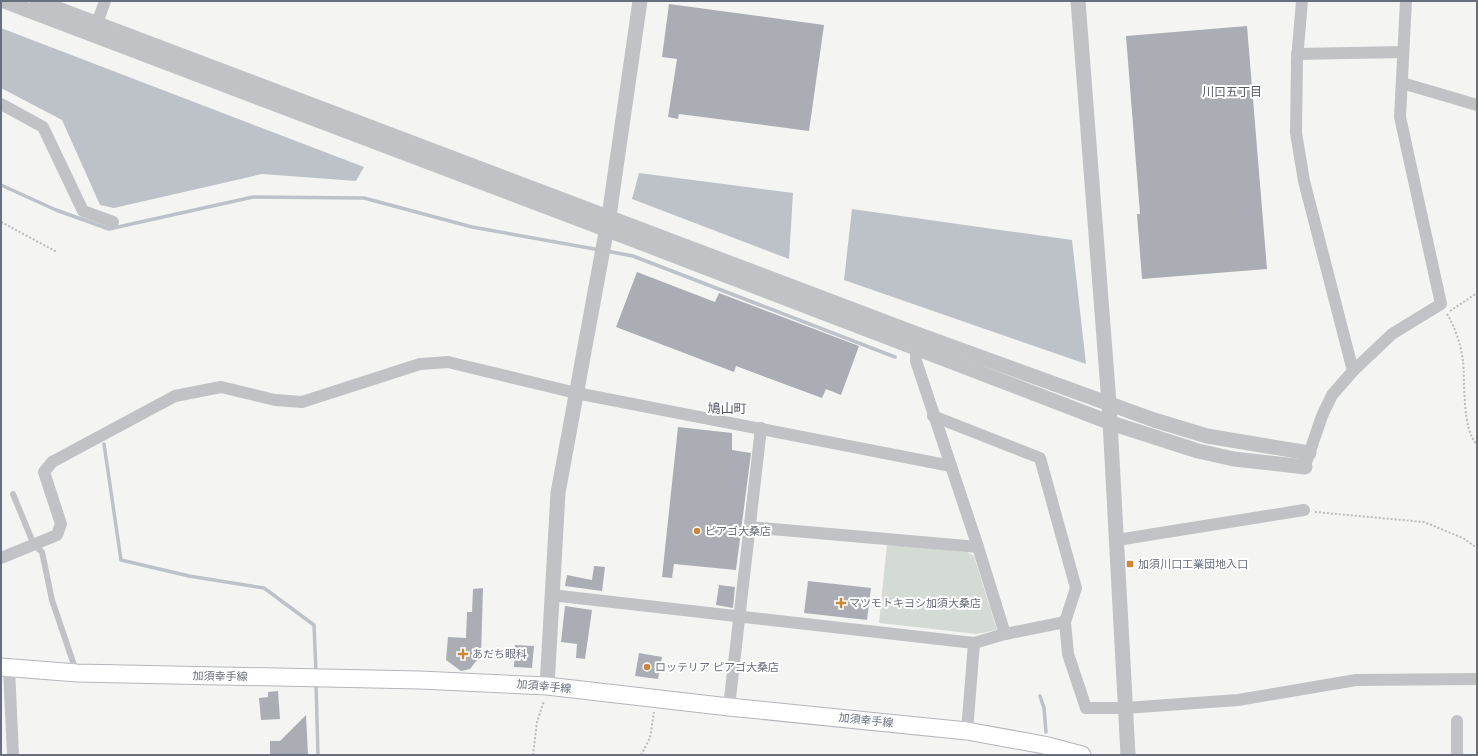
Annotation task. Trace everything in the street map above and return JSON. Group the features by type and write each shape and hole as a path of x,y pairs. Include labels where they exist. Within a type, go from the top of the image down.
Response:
{"main road":[{"name":"加須幸手線","path":"5,668 77,674 420,680 547,686 729,707 966,731 1044,745 1082,755"}],"street":[{"path":"4,1 95,29 916,340 1110,423 1198,451 1240,460 1306,467 1309,453 1322,416 1332,395 1353,371 1392,334 1439,306 1400,117 1406,1"},
{"path":"37,1 95,29"},
{"path":"95,29 105,1"},
{"path":"547,686 558,493 608,223 640,1"},
{"path":"1078,1 1109,403 1128,755"},
{"path":"1302,1 1297,54 1296,133 1304,180 1353,371"},
{"path":"1297,54 1403,52"},
{"path":"1402,82 1477,105"},
{"path":"1,104 43,127 83,211 113,222"},
{"path":"916,340 1109,403 1154,420 1207,436 1309,453"},
{"path":"916,340 916,361 933,416 978,547 1005,634"},
{"path":"1,558 57,535 61,524 44,472 52,462 175,396 221,387 275,400 302,402 420,364 448,362 576,393 951,466"},
{"path":"933,416 1040,458 1076,588 1065,622 1068,654 1086,708 1126,708 1238,700 1356,680 1477,679"},
{"path":"729,707 761,428"},
{"path":"1117,540 1304,510"},
{"path":"749,527 978,547"},
{"path":"552,595 739,615 974,643 1005,634 1065,622"},
{"path":"966,731 974,643"},
{"path":"5,668 13,755"},
{"path":"1457,721 1457,755"}],"lane":[{"path":"13,494 34,545 42,552 52,600 77,674"}],"path":[{"path":"1,222 57,252"},
{"path":"1439,306 1451,312 1477,293"},
{"path":"1439,306 1450,319 1463,359 1466,414 1472,440 1477,444"},
{"path":"1304,510 1424,522 1463,538 1477,548"},
{"path":"533,755 537,722 547,686"},
{"path":"641,755 650,738 656,698"}],"shaded area":[{"path":"1,28 364,167 356,181 262,174 114,208 100,205 62,120 1,88"},
{"path":"639,173 793,193 789,259 632,199"},
{"path":"852,209 1072,240 1086,364 844,280"},
{"path":"887,544 967,552 974,556 997,630 977,634 879,623"}],"building":[{"path":"669,4 824,25 809,131 679,114 678,119 668,117 677,59 662,57"},
{"path":"1247,26 1267,269 1142,279 1137,214 1140,214 1126,36"},
{"path":"637,272 715,302 719,293 859,346 841,395 826,389 822,398 736,366 734,372 616,327"},
{"path":"678,427 732,433 732,450 751,453 736,570 674,564 672,578 662,577"},
{"path":"594,566 605,567 602,591 565,586 567,575 592,580"},
{"path":"808,581 871,588 867,620 804,613"},
{"path":"719,585 735,587 733,608 716,605"},
{"path":"483,588 481,655 470,669 461,671 446,660 448,637 466,638 467,612 472,612 473,589"},
{"path":"565,606 592,610 585,659 576,658 577,644 561,642"},
{"path":"515,645 534,646 532,668 514,667"},
{"path":"639,653 662,657 658,679 635,676"},
{"path":"278,691 280,719 261,720 259,698 268,697 268,692"},
{"path":"306,715 308,754 270,754 270,741 280,741"}],"waterway":[{"path":"1,185 56,210 109,229 253,197 364,198 472,227 600,250"},
{"path":"606,251 633,256 895,357"},
{"path":"104,444 121,560 189,576 264,588 314,625 316,672"},
{"path":"316,683 318,755"},
{"path":"1040,696 1044,708 1046,732"}],"place":[{"name":"ピアゴ大桑店","path":"697,531"},
{"name":"加須川口工業団地入口","path":"1130,564"},
{"name":"マツモトキヨシ加須大桑店","path":"841,603"},
{"name":"あだち眼科","path":"463,654"},
{"name":"ロッテリア ピアゴ大桑店","path":"647,667"}],"district":[{"name":"川口五丁目","path":"1232,92"},
{"name":"鳩山町","path":"727,408"}]}
